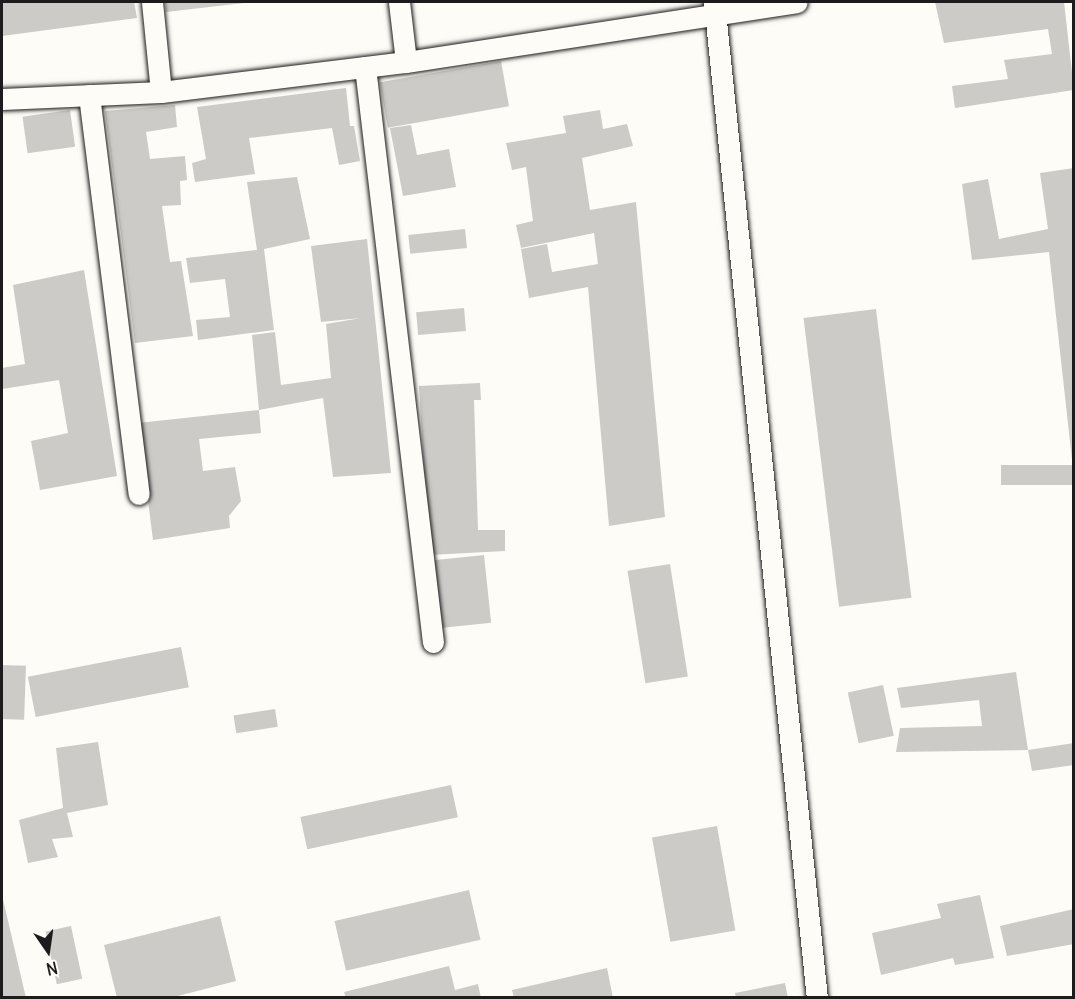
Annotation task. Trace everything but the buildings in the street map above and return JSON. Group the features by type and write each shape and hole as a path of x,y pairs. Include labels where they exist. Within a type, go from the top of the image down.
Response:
{"street":[{"path":"152,2 161,92"},
{"path":"399,2 406,62"},
{"path":"2,99 161,92 365,68 715,8 796,2"},
{"path":"715,8 818,998"},
{"path":"365,68 433,642"},
{"path":"89,95 139,494"}]}
